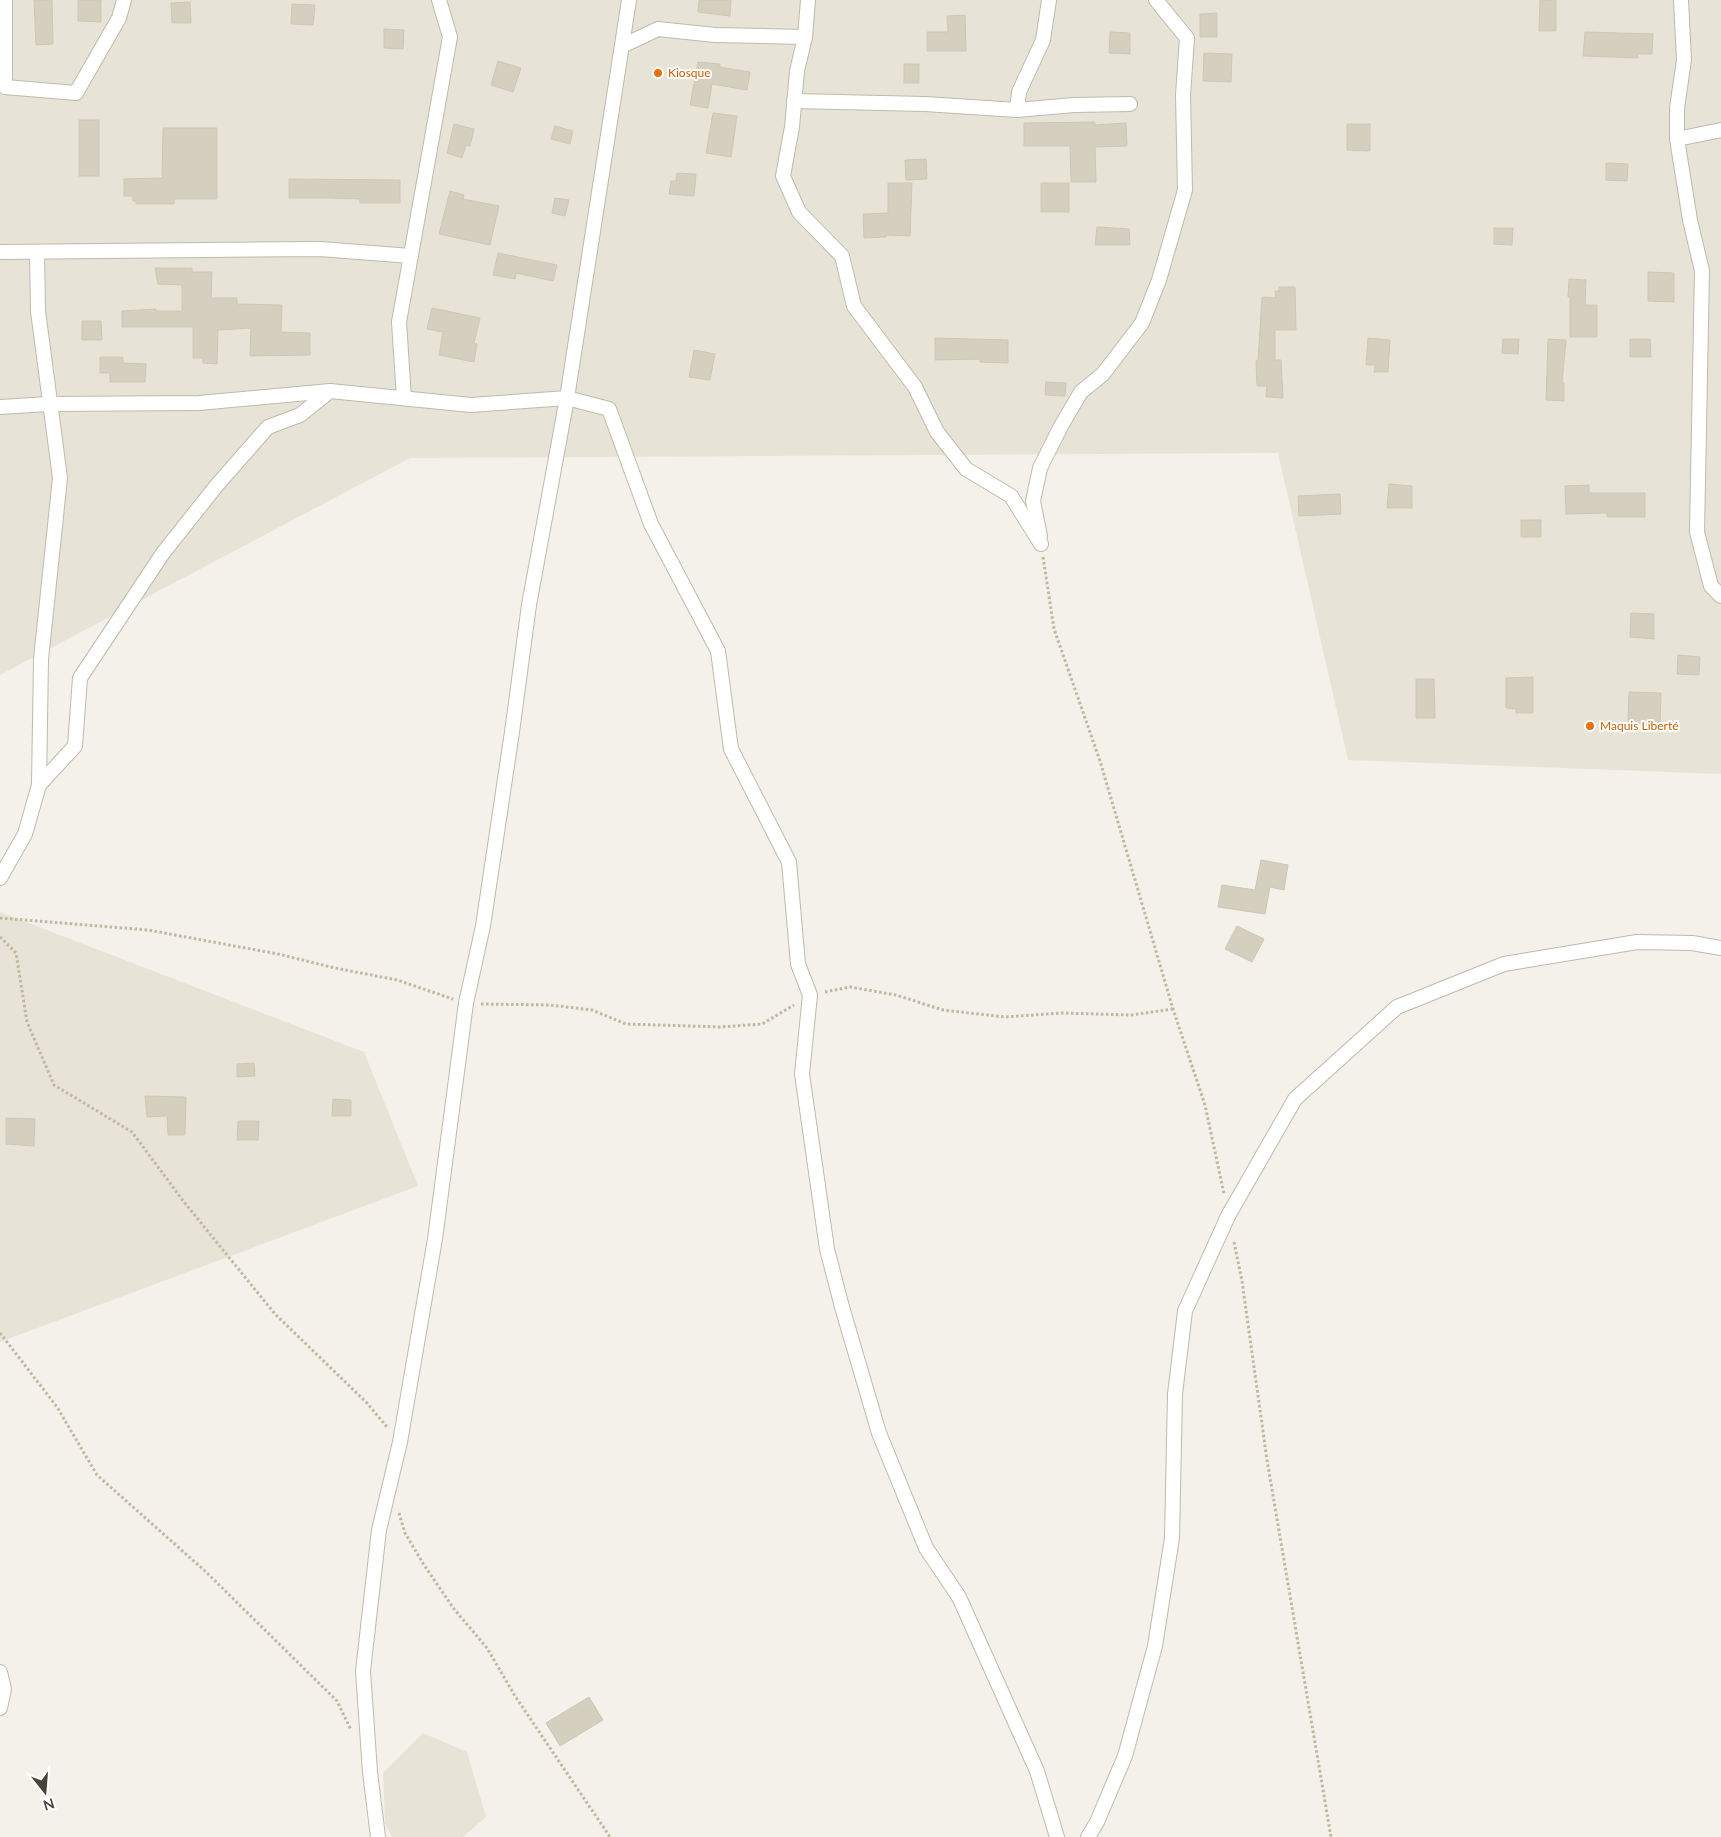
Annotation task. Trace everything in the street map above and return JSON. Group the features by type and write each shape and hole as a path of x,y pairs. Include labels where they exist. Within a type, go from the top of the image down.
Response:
{"street":[{"path":"5,0 2,87 76,93 120,18 124,0"},
{"path":"404,398 399,322 450,37 439,0"},
{"path":"378,1837 370,1772 363,1671 379,1530 400,1442 435,1239 466,1003 482,926 512,732 529,605 567,398 629,0"},
{"path":"808,0 805,36 797,71 792,127 783,176 799,212 842,256 854,306 915,387 937,432 966,469 1011,496 1042,544"},
{"path":"1016,110 1019,92 1043,40 1049,0"},
{"path":"1042,544 1033,500 1040,468 1081,392 1103,374 1142,323 1159,280 1185,190 1183,95 1187,38 1156,0"},
{"path":"1682,0 1684,60 1677,108 1677,139 1690,220 1702,271 1697,532 1711,586 1721,596"},
{"path":"622,46 658,29 715,35 805,36"},
{"path":"794,101 925,104 1016,110 1074,105 1130,104"},
{"path":"1677,139 1721,130"},
{"path":"0,252 320,249 411,256"},
{"path":"0,878 25,834 39,785 41,659 60,478 38,311 37,252"},
{"path":"0,407 50,404 199,403 330,391 470,405 567,398 609,409 651,524 718,651 731,749 789,862 798,964 810,995 802,1074 827,1249 879,1433 926,1548 959,1597 1037,1771 1057,1837"},
{"path":"39,785 75,746 80,678 163,553 217,485 268,426 300,414 330,391"},
{"path":"1088,1837 1097,1822 1125,1756 1154,1646 1172,1538 1175,1394 1185,1311 1228,1216 1295,1099 1397,1007 1504,964 1637,942 1692,944 1721,948"},
{"path":"0,1672 4,1689 0,1708"}],"path":[{"path":"1042,544 1054,629 1100,761 1173,1009 1205,1105 1242,1281 1267,1460 1331,1837"},
{"path":"0,918 148,930 278,954 335,968 398,980 466,1003"},
{"path":"0,938 16,953 27,1022 54,1084 132,1132 184,1202 274,1314 367,1403 400,1442"},
{"path":"0,1333 57,1407 97,1475 205,1571 338,1701 354,1736"},
{"path":"398,1508 406,1533 424,1565 454,1609 487,1648 520,1704 610,1837"}],"shaded area":[{"path":"0,0 1721,0 1721,774 1348,760 1278,453 410,458 0,675"},
{"path":"0,912 364,1052 418,1186 0,1342"},
{"path":"423,1733 467,1752 486,1817 463,1837 392,1837 385,1823 383,1773"}],"building":[{"path":"34,0 52,0 53,44 36,45"},
{"path":"78,0 101,0 101,22 78,21"},
{"path":"699,0 731,0 730,16 698,12"},
{"path":"1540,0 1556,0 1556,31 1539,31"},
{"path":"190,2 191,23 172,23 171,3"},
{"path":"292,4 315,5 313,25 291,24"},
{"path":"1217,13 1217,37 1200,37 1200,14"},
{"path":"965,15 966,51 927,51 927,32 948,32 947,16"},
{"path":"384,29 404,30 403,49 384,48"},
{"path":"1110,32 1130,33 1130,54 1109,53"},
{"path":"1585,32 1653,34 1652,54 1638,54 1638,58 1583,56"},
{"path":"1204,53 1232,54 1231,82 1203,81"},
{"path":"498,61 521,68 513,92 491,85"},
{"path":"698,62 720,64 720,67 750,72 747,90 712,84 708,108 690,105"},
{"path":"904,64 919,64 919,83 904,83"},
{"path":"713,113 737,116 731,157 706,153"},
{"path":"79,120 99,120 99,176 79,176"},
{"path":"1095,122 1095,125 1126,123 1127,146 1095,147 1096,182 1071,182 1070,146 1024,146 1024,123"},
{"path":"454,124 474,129 470,146 466,145 462,158 447,153"},
{"path":"1347,124 1370,124 1370,151 1347,150"},
{"path":"555,126 573,131 570,144 551,139"},
{"path":"163,128 217,128 217,199 174,199 174,204 136,204 136,201 133,201 133,196 124,196 124,179 162,178"},
{"path":"926,159 927,179 906,180 905,160"},
{"path":"1606,163 1628,164 1627,181 1606,180"},
{"path":"677,173 696,174 694,196 669,194 671,181 676,181"},
{"path":"289,179 400,180 400,203 360,203 360,199 289,198"},
{"path":"888,183 912,183 910,236 886,235 886,237 864,238 863,214 888,213"},
{"path":"1041,183 1069,183 1069,212 1041,212"},
{"path":"450,191 464,195 463,199 499,206 490,245 439,234"},
{"path":"555,198 569,200 565,216 552,213"},
{"path":"1097,227 1129,229 1130,245 1095,245"},
{"path":"1494,228 1513,228 1512,245 1494,244"},
{"path":"498,253 557,265 553,281 516,273 515,279 493,275"},
{"path":"155,268 192,268 192,272 212,272 211,298 237,298 237,304 282,305 281,332 310,333 310,355 250,356 251,328 218,330 217,364 203,363 203,358 193,358 193,327 122,327 122,311 156,309 156,311 182,311 182,285 158,284"},
{"path":"1648,272 1674,273 1674,302 1648,301"},
{"path":"1569,279 1586,280 1585,305 1597,305 1597,337 1570,337"},
{"path":"1279,287 1295,287 1296,330 1275,330 1275,360 1281,360 1283,398 1266,397 1267,386 1257,386 1256,361 1258,361 1262,297 1276,298 1275,291 1279,291"},
{"path":"432,308 480,318 474,343 477,344 474,362 439,355 443,332 427,329"},
{"path":"82,321 101,321 102,340 82,340"},
{"path":"935,338 1008,340 1008,363 980,362 980,359 935,360"},
{"path":"1368,338 1390,340 1388,372 1374,372 1375,365 1366,365"},
{"path":"1503,339 1519,339 1518,354 1502,353"},
{"path":"1548,339 1566,340 1562,383 1564,383 1564,401 1546,400"},
{"path":"1630,339 1650,339 1651,357 1630,357"},
{"path":"694,350 715,354 710,380 689,377"},
{"path":"100,357 123,357 123,363 146,364 145,382 110,382 110,373 100,373"},
{"path":"1046,382 1066,383 1065,396 1045,395"},
{"path":"1389,484 1412,486 1412,508 1387,508"},
{"path":"1589,485 1589,493 1645,493 1645,517 1607,517 1607,513 1566,514 1565,486"},
{"path":"1340,494 1341,514 1299,516 1298,496"},
{"path":"1521,520 1541,520 1541,537 1521,537"},
{"path":"1631,613 1654,614 1654,639 1630,637"},
{"path":"1678,655 1700,657 1699,675 1677,674"},
{"path":"1533,677 1533,713 1516,713 1516,709 1506,708 1506,678"},
{"path":"1416,679 1434,679 1435,718 1416,718"},
{"path":"1629,692 1661,693 1660,725 1628,724"},
{"path":"1261,860 1288,865 1284,890 1270,887 1265,914 1218,907 1222,885 1255,890"},
{"path":"1237,926 1264,939 1252,962 1225,949"},
{"path":"254,1063 255,1076 237,1077 237,1064"},
{"path":"145,1096 186,1097 185,1135 168,1135 167,1116 147,1117"},
{"path":"333,1099 351,1100 351,1116 332,1116"},
{"path":"6,1118 35,1119 34,1146 6,1144"},
{"path":"238,1121 259,1121 258,1140 237,1140"},
{"path":"589,1697 603,1720 560,1746 546,1723"}],"place":[{"name":"Kiosque","path":"658,73"},
{"name":"Maquis Liberté","path":"1590,726"}]}
